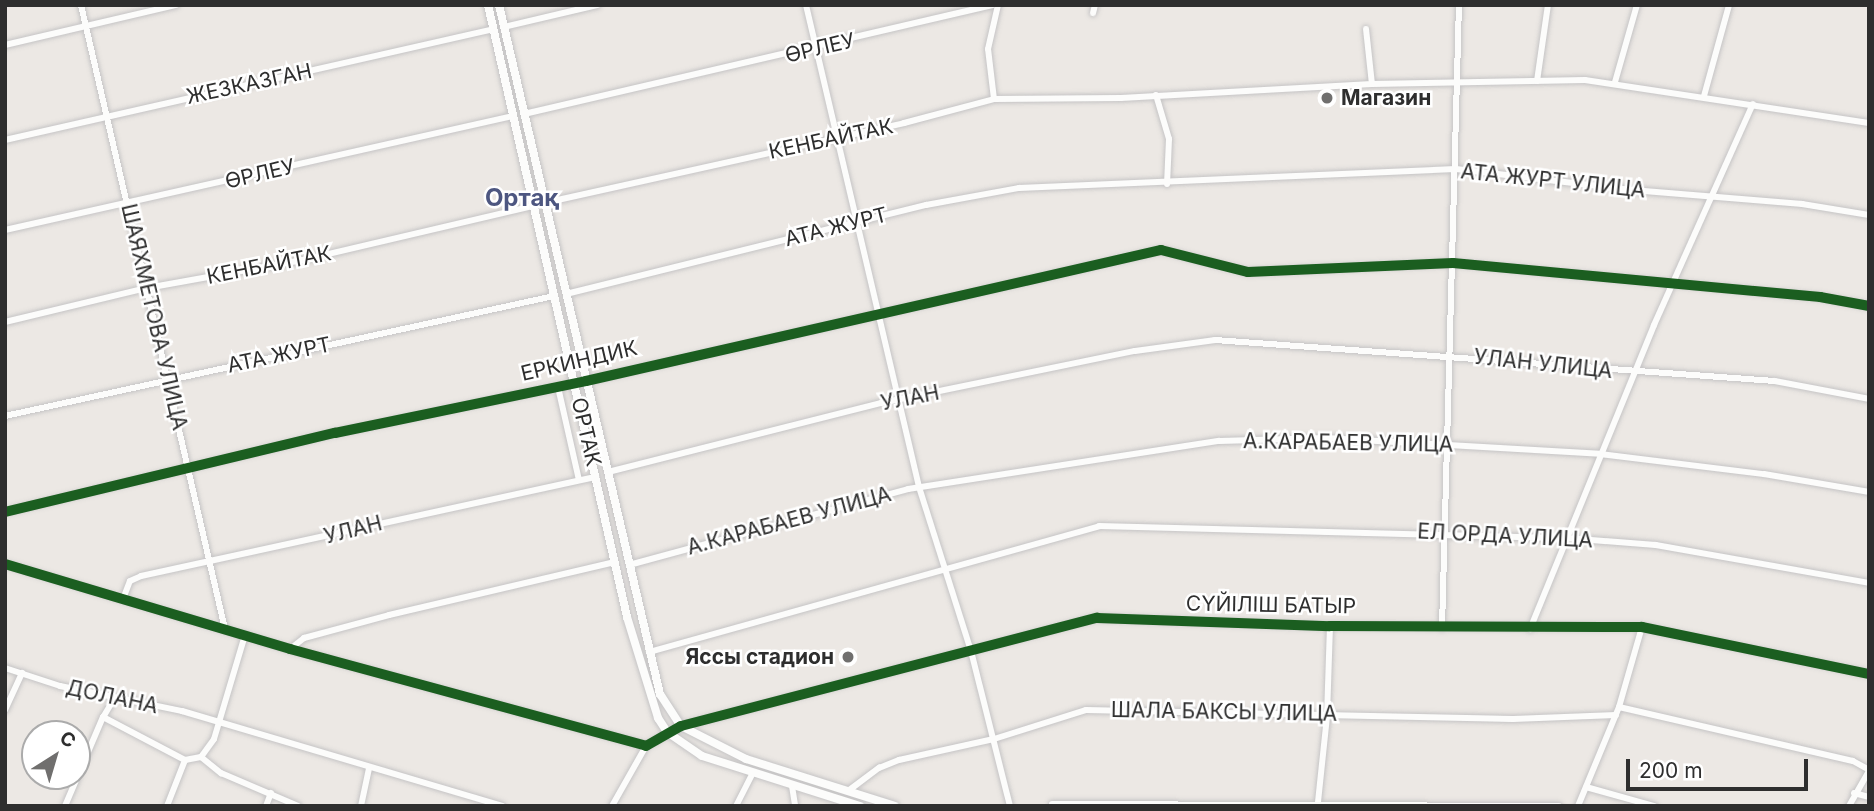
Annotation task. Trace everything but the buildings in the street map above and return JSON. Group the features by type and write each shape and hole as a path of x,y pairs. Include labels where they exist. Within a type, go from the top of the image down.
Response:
{"street":[{"name":"ШАЯХМЕТОВА УЛИЦА","path":"81,5 129,202 225,629"},
{"path":"5,45 176,5"},
{"name":"ОРТАК","path":"488,5 615,562 649,699 667,732"},
{"name":"ОРТАК","path":"499,5 649,652 660,694 681,726"},
{"path":"504,27 597,5"},
{"path":"806,5 876,314 919,487 947,566 1010,806"},
{"path":"994,99 988,50 995,5"},
{"name":"ӨРЛЕУ","path":"524,114 995,5"},
{"path":"1443,628 1446,443 1457,169 1459,5"},
{"path":"1537,80 1548,5"},
{"path":"1615,82 1637,5"},
{"path":"1704,96 1729,5"},
{"name":"ЖЕЗКАЗГАН","path":"5,140 494,29"},
{"path":"1366,29 1372,84"},
{"name":"КЕНБАЙТАК","path":"544,203 837,138 994,99 1156,95 1372,84 1537,80 1615,82 1869,123"},
{"path":"1156,95 1169,139 1167,184"},
{"path":"1530,629 1633,373 1753,104"},
{"name":"ӨРЛЕУ","path":"5,230 513,116"},
{"name":"АТА ЖУРТ УЛИЦА","path":"1110,187 1457,169 1712,197 1802,204 1869,215"},
{"name":"АТА ЖУРТ","path":"566,294 855,222 1019,188 1110,187"},
{"name":"КЕНБАЙТАК","path":"5,322 147,288 303,260 533,206"},
{"name":"ЕРКИНДИК","path":"5,512 335,433 586,381 1161,250 1248,272 1453,263"},
{"path":"1453,263 1673,282 1869,306"},
{"name":"АТА ЖУРТ","path":"5,416 554,296"},
{"name":"УЛАН УЛИЦА","path":"1215,340 1449,355 1633,373 1775,381 1869,399"},
{"name":"УЛАН","path":"608,472 897,400 1135,351 1215,340"},
{"path":"558,387 579,480"},
{"name":"А.КАРАБАЕВ УЛИЦА","path":"629,565 919,487 1219,441 1325,438 1600,454 1764,474 1869,492"},
{"name":"УЛАН","path":"123,599 130,581 141,576 596,477"},
{"name":"ЕЛ ОРДА УЛИЦА","path":"649,652 947,566 1099,526 1137,524 1566,538 1656,545 1869,583"},
{"path":"290,649 304,638 615,562"},
{"path":"5,564 290,649 646,746 612,806"},
{"name":"СҮЙІЛІШ БАТЫР","path":"646,746 681,726 1097,618 1443,628 1642,627 1869,674"},
{"path":"1318,802 1328,716 1330,626"},
{"path":"1578,806 1619,707 1642,627"},
{"path":"103,717 185,760 201,757 212,745 244,635"},
{"name":"ДОЛАНА","path":"5,667 114,699 182,711 502,806"},
{"path":"5,710 22,673"},
{"path":"65,806 103,717 114,699"},
{"path":"1619,707 1853,761 1869,771 1854,793 1849,806"},
{"name":"ШАЛА БАКСЫ УЛИЦА","path":"848,791 889,764 994,739 1086,710 1513,719 1616,715"},
{"path":"681,726 746,759 895,806"},
{"path":"667,732 702,756 860,806"},
{"path":"201,757 221,773 298,806"},
{"path":"167,806 185,760"},
{"path":"361,806 369,768"},
{"path":"736,806 752,774"},
{"path":"792,786 795,806"},
{"path":"1586,787 1654,806"},
{"path":"266,806 271,793"},
{"path":"1854,793 1869,797"},
{"path":"1052,804 1318,802 1363,805 1559,806"}],"cycle path":[{"path":"5,512 335,433 586,381 1161,250 1248,272 1453,263 1820,297 1869,306"},
{"path":"5,564 290,649 646,746 681,726 1097,618 1330,626 1642,627 1869,674"}],"place":[{"name":"Магазин","path":"1327,98"},
{"name":"Яссы стадион","path":"848,657"}],"district":[{"name":"Ортақ","path":"522,198"}]}
